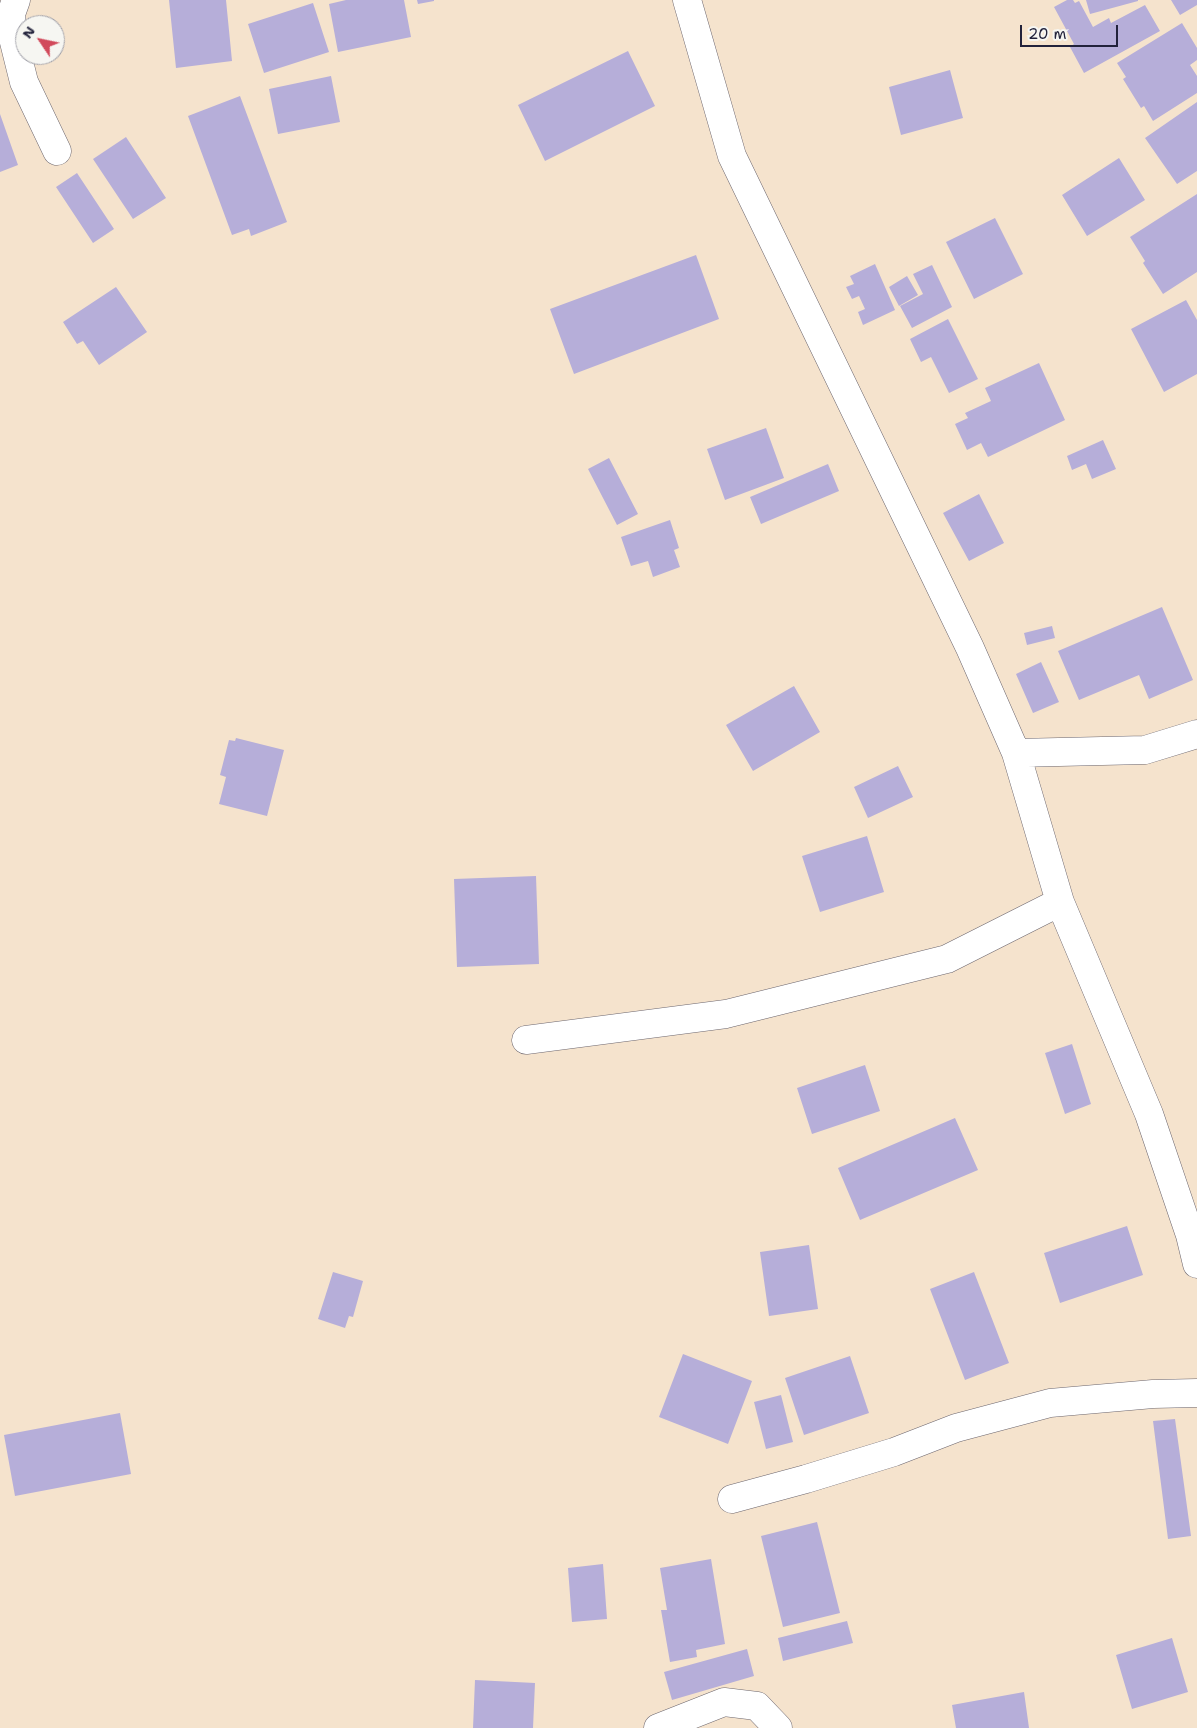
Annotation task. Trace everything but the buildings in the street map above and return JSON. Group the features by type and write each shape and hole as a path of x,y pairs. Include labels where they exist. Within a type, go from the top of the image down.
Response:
{"street":[{"path":"16,0 11,14 13,38 24,82 57,151"},
{"path":"687,0 732,156 970,648 1016,753 1060,902 1149,1114 1190,1235 1197,1264"},
{"path":"1016,753 1145,750 1197,734"},
{"path":"526,1040 726,1014 946,959 1060,902"},
{"path":"732,1499 894,1452 956,1428 1050,1403 1153,1394 1197,1394"},
{"path":"658,1728 724,1702 757,1706 778,1728"}]}
